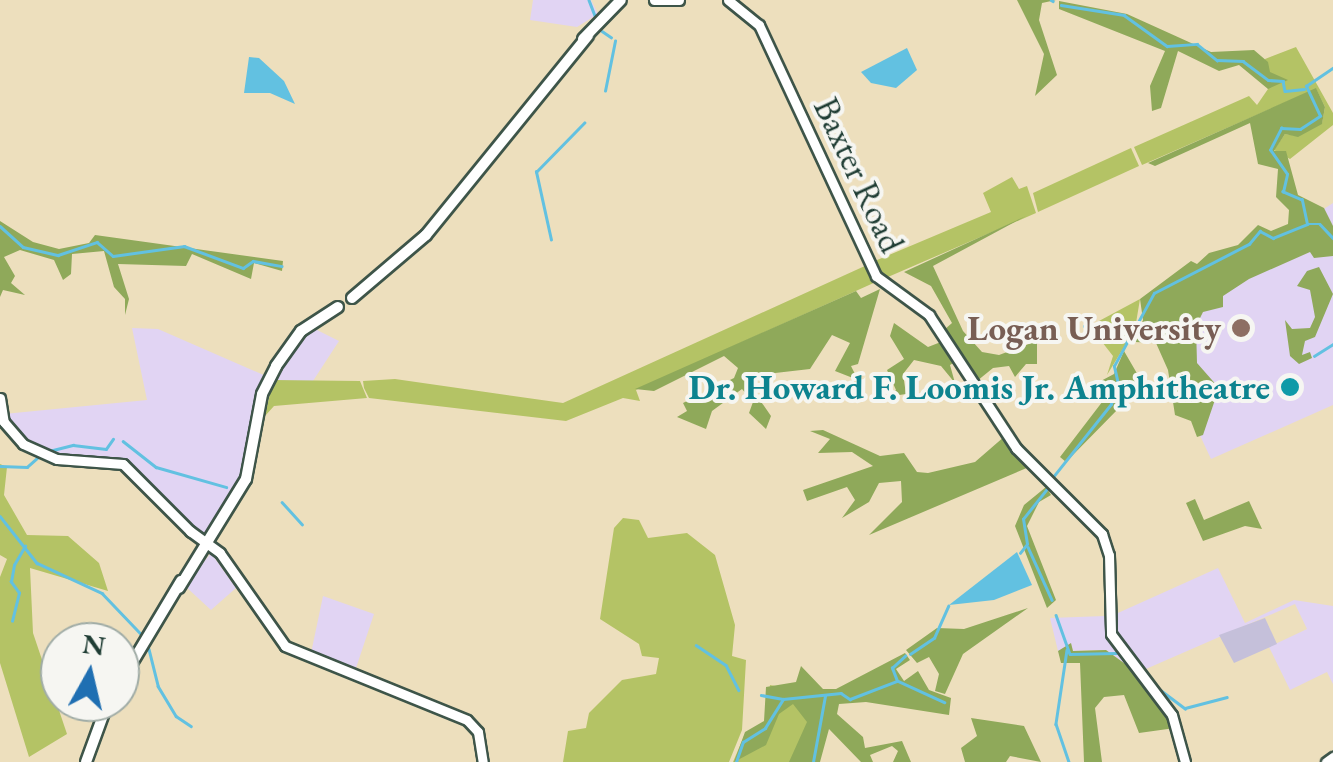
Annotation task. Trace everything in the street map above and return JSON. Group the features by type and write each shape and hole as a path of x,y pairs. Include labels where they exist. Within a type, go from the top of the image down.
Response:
{"main road":[{"path":"654,0 679,0"},
{"name":"Baxter Road","path":"728,0 759,24 873,273 929,315 1011,442 1052,480 1106,543 1109,627 1120,652 1172,716 1185,762"},
{"path":"140,651 230,508 250,468 265,390 299,335 352,298 426,235 616,2"},
{"path":"0,398 4,422 23,444 57,460 123,464 206,542 285,646 467,720 479,734 483,762"},
{"path":"86,762 101,722"},
{"path":"1326,762 1333,757"}],"shaded area":[{"path":"533,0 591,0 598,14 577,27 530,20"},
{"name":"Logan University","path":"1333,203 1333,405 1211,459 1148,324"},
{"path":"132,328 158,329 266,376 243,475 207,533 197,533 119,460 67,459 19,439 4,414 147,400"},
{"path":"313,328 339,341 311,384 273,380"},
{"path":"211,553 236,588 211,610 185,586"},
{"path":"1218,568 1245,623 1294,600 1333,606 1333,684 1327,672 1290,690 1269,647 1307,629 1295,604 1139,672 1109,617"},
{"path":"323,596 374,614 354,674 310,658"},
{"path":"1105,616 1128,666 1106,650 1073,651 1071,644 1058,651 1050,618"},
{"path":"1265,618 1277,644 1234,663 1219,635"}],"green space":[{"path":"1017,0 1056,0 1042,3 1039,20 1057,75 1035,96 1044,54"},
{"path":"1059,1 1127,14 1211,52 1254,50 1268,62 1270,72 1288,80 1268,89 1239,65 1219,71 1178,51 1161,108 1152,111 1150,86 1165,51 1059,9"},
{"path":"1296,47 1333,113 1333,125 1290,159 1274,150 1285,134 1298,136 1322,123 1325,107 1316,89 1142,165 1134,147 1249,96 1257,105 1268,89 1265,59"},
{"path":"1316,88 1325,107 1322,124 1298,137 1285,134 1274,151 1286,151 1298,195 1324,208 1333,226 1333,256 1314,258 1310,252 1249,279 1223,296 1223,307 1203,312 1196,326 1197,363 1219,388 1203,435 1197,437 1191,421 1175,415 1168,370 1156,343 1135,342 1143,320 1140,299 1191,261 1197,264 1209,253 1238,245 1258,225 1271,231 1288,224 1289,210 1276,197 1278,169 1258,164 1250,123 1155,166 1148,163"},
{"path":"1131,148 1139,166 1038,212 1033,193"},
{"path":"1012,177 1019,189 1027,186 1036,213 881,280 870,263 991,212 983,193"},
{"path":"1026,216 933,266 963,331 982,352 999,355 1037,341 1037,364 1026,364 1015,377 1009,366 993,368 977,381 944,330 952,323 931,286 904,272"},
{"path":"0,221 33,242 59,249 89,243 95,235 283,261 282,271 254,263 251,279 192,254 186,266 118,264 129,299 125,315 125,299 114,287 104,251 72,254 71,274 63,280 54,260 20,250 4,257 15,276 11,283 25,295 3,290 0,297"},
{"path":"867,265 878,281 636,390 640,401 623,398 566,421 369,398 364,388 363,381 395,379 563,403"},
{"path":"1319,267 1333,294 1315,337 1305,341 1302,355 1310,352 1312,358 1299,364 1290,356 1285,320 1292,329 1310,328 1315,317 1310,290 1297,286 1307,271"},
{"path":"880,289 858,364 851,366 858,380 835,371 850,343 832,335 810,369 758,375 755,393 771,416 766,429 749,413 753,402 742,389 712,411 706,429 677,417 687,411 683,403 734,378 738,368 724,356 654,391 635,389 856,291 861,298"},
{"path":"1140,299 1135,329 1107,375 1113,356 1095,333 1118,328 1099,321"},
{"path":"894,323 928,347 946,340 960,359 950,365 955,383 941,366 914,360 903,374 906,394 886,397 896,390 887,370 904,359 890,336"},
{"path":"1124,351 1142,382 1138,392 1117,397 1119,408 1066,462 1060,457 1109,393 1097,383 1114,374"},
{"path":"273,380 360,381 367,398 274,406 265,416"},
{"path":"823,430 880,456 904,453 917,472 928,473 975,462 1005,436 1029,467 869,535 902,502 901,481 879,483 869,502 842,518 855,500 847,487 807,501 803,490 873,466 852,452 818,453 830,439 810,431"},
{"path":"0,464 7,467 4,495 27,535 68,536 99,563 108,591 30,568 33,633 40,654 40,722 63,722 67,734 29,757 0,663 0,577 7,559 0,555"},
{"path":"1046,487 1051,495 1039,502 1027,526 1056,600 1047,608 1015,526 1024,505"},
{"path":"1195,499 1204,520 1249,501 1262,529 1245,526 1203,541 1186,503"},
{"path":"623,518 639,520 648,538 687,533 715,555 735,625 732,656 746,660 742,730 729,762 563,762 568,731 586,728 589,713 622,680 656,674 659,658 642,656 639,644 600,619 614,528"},
{"path":"1028,608 963,654 945,694 935,691 939,674 929,657 917,663 906,650 937,628 964,629"},
{"path":"1071,643 1073,651 1106,650 1128,666 1175,728 1139,733 1124,695 1104,697 1095,708 1102,762 1084,762 1080,663 1061,663 1058,651"},
{"path":"905,653 910,660 896,669 904,681 918,671 929,690 951,698 949,715 866,702 839,704 837,714 863,737 865,748 902,741 911,762 893,762 898,751 892,746 870,755 873,762 861,762 829,729 820,762 789,762 807,722 793,704 779,714 766,745 734,762 745,732 764,721 766,687 796,682 801,666 823,689 836,689"},
{"path":"770,685 816,694 806,762 733,762 744,736 765,724"},
{"path":"971,718 1024,726 1041,762 1010,756 1006,762 965,762 961,748 977,736"}],"water":[{"path":"907,48 917,70 896,88 871,83 861,72"},
{"path":"249,57 259,58 284,81 295,104 270,93 244,93"},
{"path":"1017,552 1032,585 994,600 949,605"}],"waterway":[{"path":"589,0 595,16"},
{"path":"1061,5 1124,15 1167,46 1197,44 1217,60 1243,61 1268,80 1283,81 1285,91 1304,89"},
{"path":"602,31 611,37"},
{"path":"605,91 615,41"},
{"path":"1053,477 1111,404 1118,384 1114,366 1154,293 1249,244 1260,231 1273,238 1307,224 1302,200 1283,192 1287,174 1270,150 1281,128 1300,129 1320,116 1306,86 1333,68"},
{"path":"551,240 536,172 584,123"},
{"path":"1307,224 1320,224 1333,238"},
{"path":"0,226 23,247 58,255 97,242 113,256 184,246 243,268 253,261 282,266"},
{"path":"1084,326 1118,330 1125,341"},
{"path":"1314,356 1333,344"},
{"path":"49,451 73,445 106,449 113,439"},
{"path":"123,441 156,467 226,487"},
{"path":"0,466 27,467 38,457"},
{"path":"1020,553 1027,544 1023,519 1050,485"},
{"path":"282,502 302,524"},
{"path":"0,516 37,563 102,593 142,635"},
{"path":"12,621 19,593 11,582 14,565 25,546"},
{"path":"1028,547 1052,600"},
{"path":"910,654 934,638 948,606"},
{"path":"1056,615 1070,654 1116,653"},
{"path":"696,645 726,665 739,690"},
{"path":"149,649 158,686 176,716 191,726"},
{"path":"1067,650 1056,724 1069,762"},
{"path":"736,762 743,742 765,728 783,699 841,693 850,699 897,681 892,668 905,656"},
{"path":"898,681 944,702"},
{"path":"1154,685 1185,708 1227,697"},
{"path":"761,695 783,699"},
{"path":"813,762 825,696"}],"place":[{"name":"Logan University","path":"1241,328"},
{"name":"Dr. Howard F. Loomis Jr. Amphitheatre","path":"1290,387"}]}
